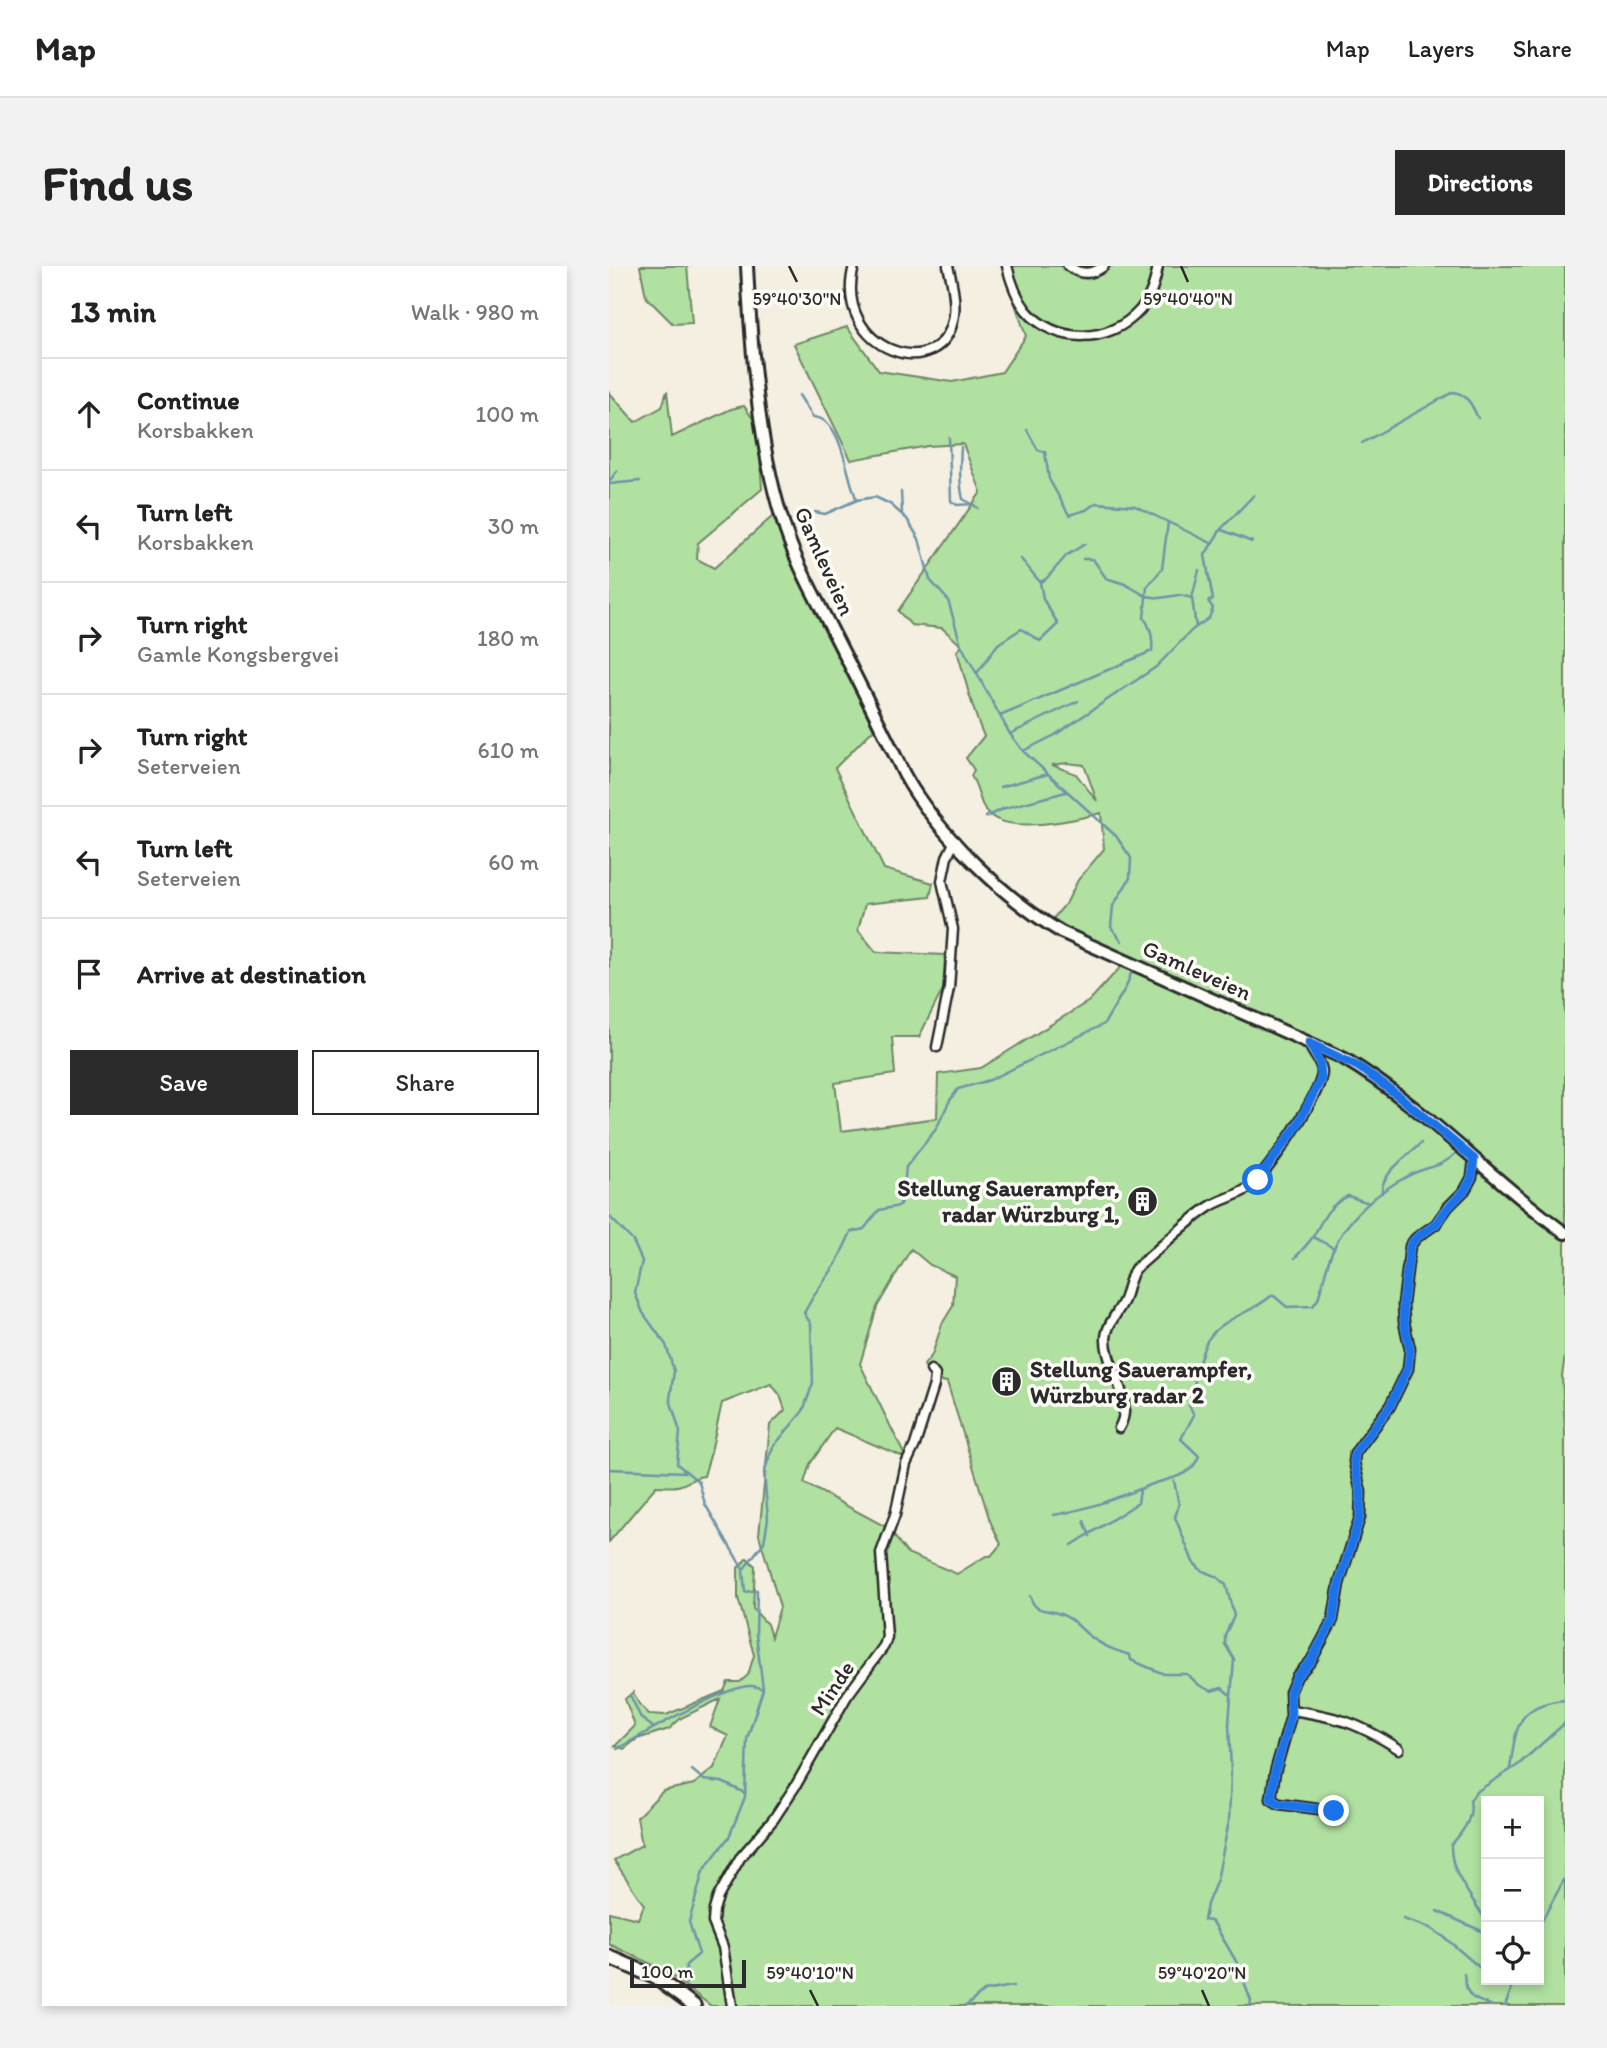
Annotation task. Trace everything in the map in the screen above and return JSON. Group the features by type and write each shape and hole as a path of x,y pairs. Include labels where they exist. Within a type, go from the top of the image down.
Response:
{"main road":[{"name":"Gamleveien","path":"747,266 752,343 766,449 776,499 787,534 801,569 904,774 925,806 955,841 1019,904 1061,932 1359,1067 1400,1097 1565,1233"},
{"path":"609,1957 655,1978 694,2006"}],"street":[{"path":"853,266 850,296 859,323 871,338 882,346 909,354 919,353 936,345 952,323 954,295 948,266"},
{"path":"1007,266 1017,296 1030,313 1047,327 1074,336 1109,331 1133,317 1148,299 1158,266"},
{"path":"1068,266 1075,271 1089,273 1104,266"},
{"path":"937,1047 949,988 953,929 942,881 947,857 955,841"},
{"path":"1119,1428 1124,1418 1125,1406 1109,1353 1107,1336 1132,1275 1135,1269 1209,1206 1249,1188 1269,1166 1297,1126 1321,1079 1320,1063 1309,1043"},
{"path":"1334,1811 1279,1804 1271,1799 1275,1772 1289,1727 1290,1692 1311,1661 1333,1620 1339,1584 1360,1517 1361,1492 1354,1462 1355,1453 1390,1406 1408,1368 1410,1349 1403,1304 1410,1246 1416,1238 1436,1224 1465,1190 1472,1177 1474,1159"},
{"name":"Minde","path":"732,2006 723,1947 713,1923 717,1897 740,1858 773,1820 847,1696 884,1646 887,1637 881,1553 895,1515 906,1464 934,1385 935,1375 931,1370"},
{"path":"1291,1710 1347,1721 1373,1732 1399,1749"}],"green space":[{"path":"640,266 687,266 692,323 673,324 646,297"},
{"path":"1002,266 1565,266 1565,1356 1562,1376 1565,1431 1565,2006 711,2006 666,1971 609,1944 609,1912 638,1919 644,1905 614,1860 642,1845 637,1817 663,1791 694,1784 714,1768 728,1736 710,1727 720,1699 681,1718 669,1729 637,1739 624,1749 615,1746 635,1726 625,1699 633,1692 639,1704 649,1714 666,1715 724,1691 728,1682 740,1682 748,1675 754,1655 738,1598 738,1568 747,1558 755,1566 753,1609 767,1624 771,1637 780,1607 759,1535 770,1425 785,1410 780,1395 771,1384 722,1403 704,1476 678,1486 656,1486 609,1542 609,392 635,422 662,407 667,391 672,437 731,409 744,406 758,426 762,489 698,543 697,559 714,568 773,516 794,567 874,729 835,768 884,869 933,883 930,897 865,904 858,930 876,952 945,955 943,989 919,1037 892,1037 895,1074 835,1083 841,1131 937,1118 938,1074 981,1068 1089,1001 1129,958 1052,920 1067,902 1078,880 1104,849 1101,813 1060,822 1028,825 1000,821 990,815 981,801 971,776 974,770 966,758 984,736 957,651 962,646 942,628 911,625 898,611 981,492 963,444 928,446 851,460 794,344 847,327 879,371 952,382 1002,372 1026,336","holes":["1052,765 1084,765 1097,801 1076,774","911,1249 930,1265 955,1276 953,1306 942,1324 932,1355 924,1365 933,1380 947,1382 990,1521 1001,1544 991,1556 986,1556 957,1574 907,1553 888,1528 804,1483 810,1464 835,1428 906,1458 860,1364 877,1307"]}],"waterway":[{"path":"1362,443 1453,392 1466,398 1478,418"},
{"path":"799,395 813,417 823,420 831,427 842,451 857,500"},
{"path":"1027,430 1038,450 1045,452 1049,479 1069,515 1086,510 1096,503 1135,506 1211,543"},
{"path":"949,438 951,501 957,505 972,504 978,508"},
{"path":"961,447 963,499 972,504"},
{"path":"609,482 617,471"},
{"path":"609,484 640,481"},
{"path":"901,492 902,513"},
{"path":"1023,751 1055,735 1156,667 1192,630 1209,618 1213,608 1208,601 1213,600 1205,555 1221,529 1254,495"},
{"path":"815,512 825,514 857,500 875,497 890,504 907,519 919,539 930,580 948,600 961,645 1010,734 1023,751 1116,836 1131,858 1130,878 1113,906 1111,927 1122,941"},
{"path":"1000,716 1152,651 1151,634 1144,618 1147,587 1162,569 1168,522"},
{"path":"1222,530 1252,542"},
{"path":"1040,582 1046,579 1067,555 1085,544"},
{"path":"978,672 998,644 1021,629 1040,641 1058,624 1043,599 1040,582 1021,559"},
{"path":"1083,559 1093,559 1106,578 1125,584 1146,596 1160,598 1179,595 1192,598 1196,627"},
{"path":"1192,598 1199,570"},
{"path":"1010,734 1078,701"},
{"path":"1000,787 1048,774"},
{"path":"986,817 1005,808 1066,792"},
{"path":"686,1983 686,1965 699,1954 689,1922 703,1871 729,1837 745,1797 747,1739 763,1689 756,1634 757,1590 745,1592 743,1570 764,1542 768,1519 764,1472 773,1447 803,1411 813,1383 811,1324 804,1313 836,1264 851,1232 864,1229 879,1210 899,1206 903,1197 906,1167 936,1129 958,1089 990,1080 1104,1024 1126,987 1133,968"},
{"path":"1382,1193 1382,1186 1390,1172 1421,1143"},
{"path":"1054,1515 1103,1503 1191,1469 1199,1456 1181,1439 1194,1415 1189,1405 1194,1395 1199,1364 1209,1338 1222,1325 1271,1296 1287,1307 1313,1306 1318,1299 1332,1252 1354,1218 1374,1198 1397,1182 1445,1162 1456,1153"},
{"path":"1295,1258 1336,1203 1348,1196 1369,1203"},
{"path":"609,1216 633,1241 642,1261 635,1293 643,1313 666,1345 674,1371 670,1399 680,1432 677,1464 699,1482 705,1504 743,1569"},
{"path":"1313,1237 1334,1248"},
{"path":"609,1469 686,1472"},
{"path":"1174,1481 1179,1505 1175,1517 1193,1562 1226,1585 1234,1616 1225,1635 1225,1644 1234,1659 1229,1723 1229,1821 1217,1880 1204,1920 1215,1925 1244,1975 1250,2006"},
{"path":"1072,1545 1138,1503 1140,1490"},
{"path":"1084,1521 1090,1536"},
{"path":"1030,1596 1035,1606 1041,1610 1068,1618 1096,1641 1130,1655 1131,1660 1164,1674 1187,1674 1211,1691 1222,1688 1229,1694"},
{"path":"617,1749 724,1693 752,1686 763,1689"},
{"path":"630,1695 641,1718 654,1728"},
{"path":"1510,1769 1514,1741 1521,1721 1537,1707 1565,1700"},
{"path":"1481,1913 1458,1876 1452,1856 1451,1845 1466,1825 1470,1801 1476,1792 1518,1765 1565,1723"},
{"path":"692,1770 704,1780 722,1782 745,1793"},
{"path":"1541,1922 1565,1878"},
{"path":"1437,1911 1481,1931"},
{"path":"1403,1919 1430,1928 1481,1969"},
{"path":"1464,1974 1471,1996 1493,2006"},
{"path":"1505,2006 1513,1985"},
{"path":"966,2006 984,1991 1013,1986"}],"place":[{"name":"Stellung Sauerampfer, radar Würzburg 1,","path":"1143,1201"},
{"name":"Stellung Sauerampfer, Würzburg radar 2","path":"1007,1382"}],"route":[{"path":"1258,1180 1297,1126 1321,1079 1320,1063 1309,1043 1359,1067 1400,1097 1474,1159 1472,1177 1465,1190 1436,1224 1416,1238 1410,1246 1403,1304 1410,1349 1408,1368 1390,1406 1355,1453 1354,1462 1361,1487 1362,1509 1339,1584 1333,1620 1325,1638 1311,1661 1297,1676 1290,1692 1291,1716 1279,1755 1271,1799 1279,1804 1334,1811"}]}
